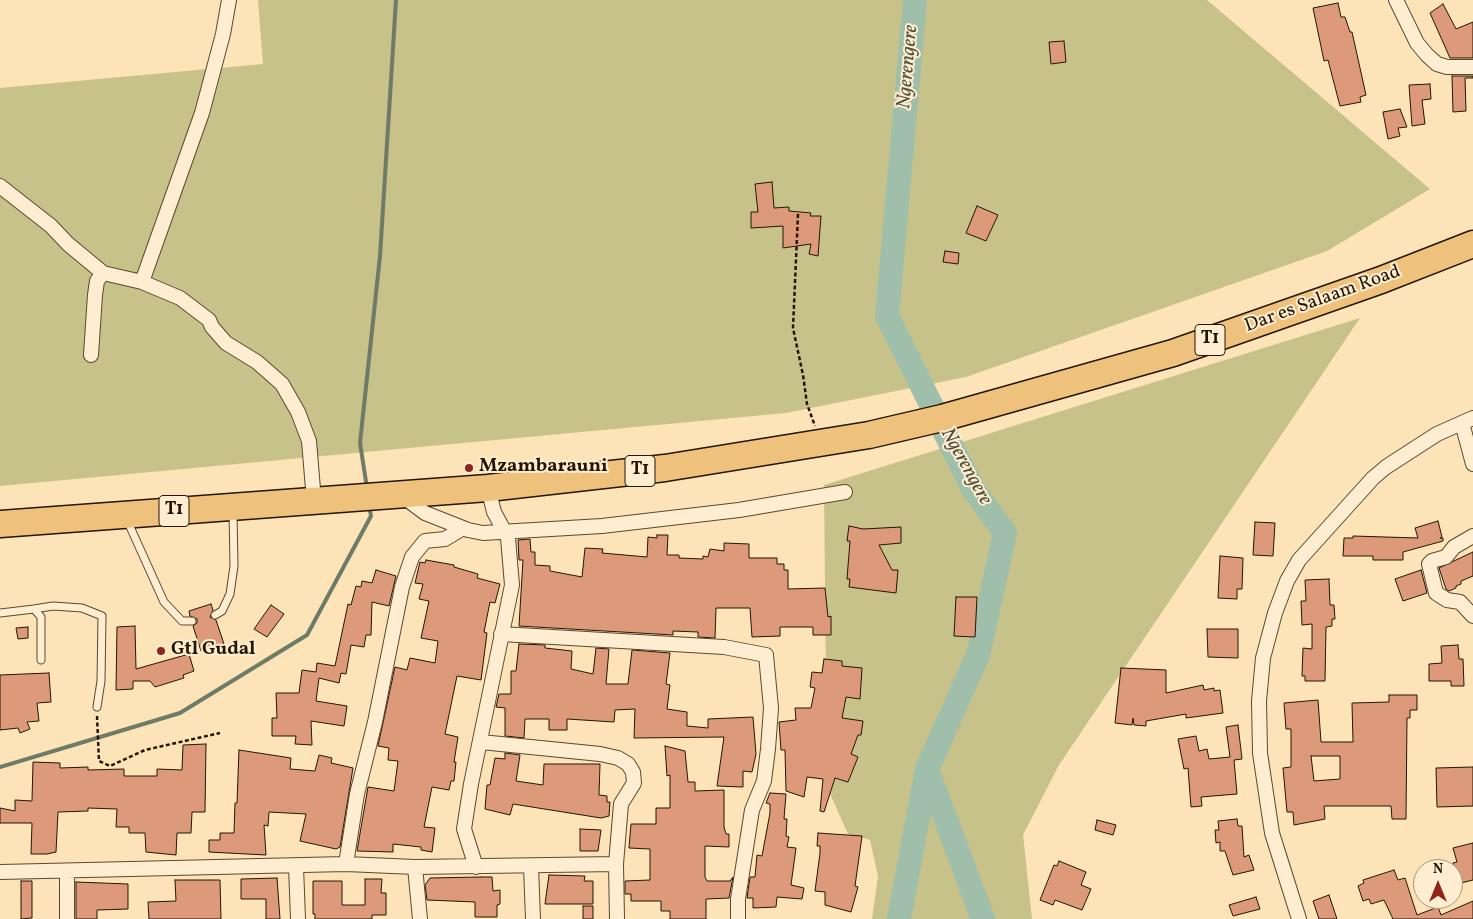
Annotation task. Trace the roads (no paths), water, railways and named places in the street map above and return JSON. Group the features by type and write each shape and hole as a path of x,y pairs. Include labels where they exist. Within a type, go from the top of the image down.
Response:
{"highway":[{"name":"Dar es Salaam Road","path":"488,488 665,468 821,444 942,418 1173,353 1381,280 1473,244"},
{"name":"T1","path":"0,524 488,488"}],"street":[{"path":"142,282 202,113 223,34 229,0"},
{"path":"1396,0 1417,43 1437,64 1447,67 1473,67"},
{"path":"0,186 51,226 68,244 103,273 142,282 180,298 209,320 212,327 226,343 257,362 282,384 298,412 309,441 314,501"},
{"path":"91,355 97,281 103,273"},
{"path":"1299,919 1272,833 1260,753 1260,694 1263,658 1269,629 1292,570 1318,537 1386,467 1437,434 1467,420 1473,464"},
{"path":"476,867 464,829 470,784 481,742 512,586 510,551 494,512 488,488"},
{"path":"393,495 425,513 463,528 483,533 590,527 738,510 844,492"},
{"path":"346,864 357,794 375,722 402,587 412,557 425,541 445,539 463,528"},
{"path":"1473,536 1454,547 1446,557 1432,561 1429,564 1436,593 1447,600 1460,602 1473,616"},
{"path":"501,634 724,647 766,655 771,708 768,749 764,781 752,810 738,899 738,919"},
{"path":"481,742 600,754 618,758 628,764 633,772 634,783 621,804 616,864 617,919"},
{"path":"0,872 67,872 346,864 476,867 616,864"},
{"path":"296,866 298,919"},
{"path":"531,866 532,919"},
{"path":"415,867 420,919"},
{"path":"67,872 67,919"}],"lane":[{"path":"215,615 222,611 231,584 234,566 233,507"},
{"path":"124,515 164,602 182,621 192,621"},
{"path":"0,613 53,606 82,608 102,616 102,681 96,707"},
{"path":"34,609 40,617 41,660"}],"waterway":[{"path":"367,488 360,443 380,256 396,0"},
{"name":"Ngerengere","path":"915,0 887,316 973,489 1005,533 978,655 927,769 983,919"},
{"path":"0,767 180,713 307,635 371,516 369,505"},
{"path":"899,919 927,769"}],"place":[{"name":"Mzambarauni","path":"469,468"},
{"name":"Gtl Gudal","path":"161,651"}]}
